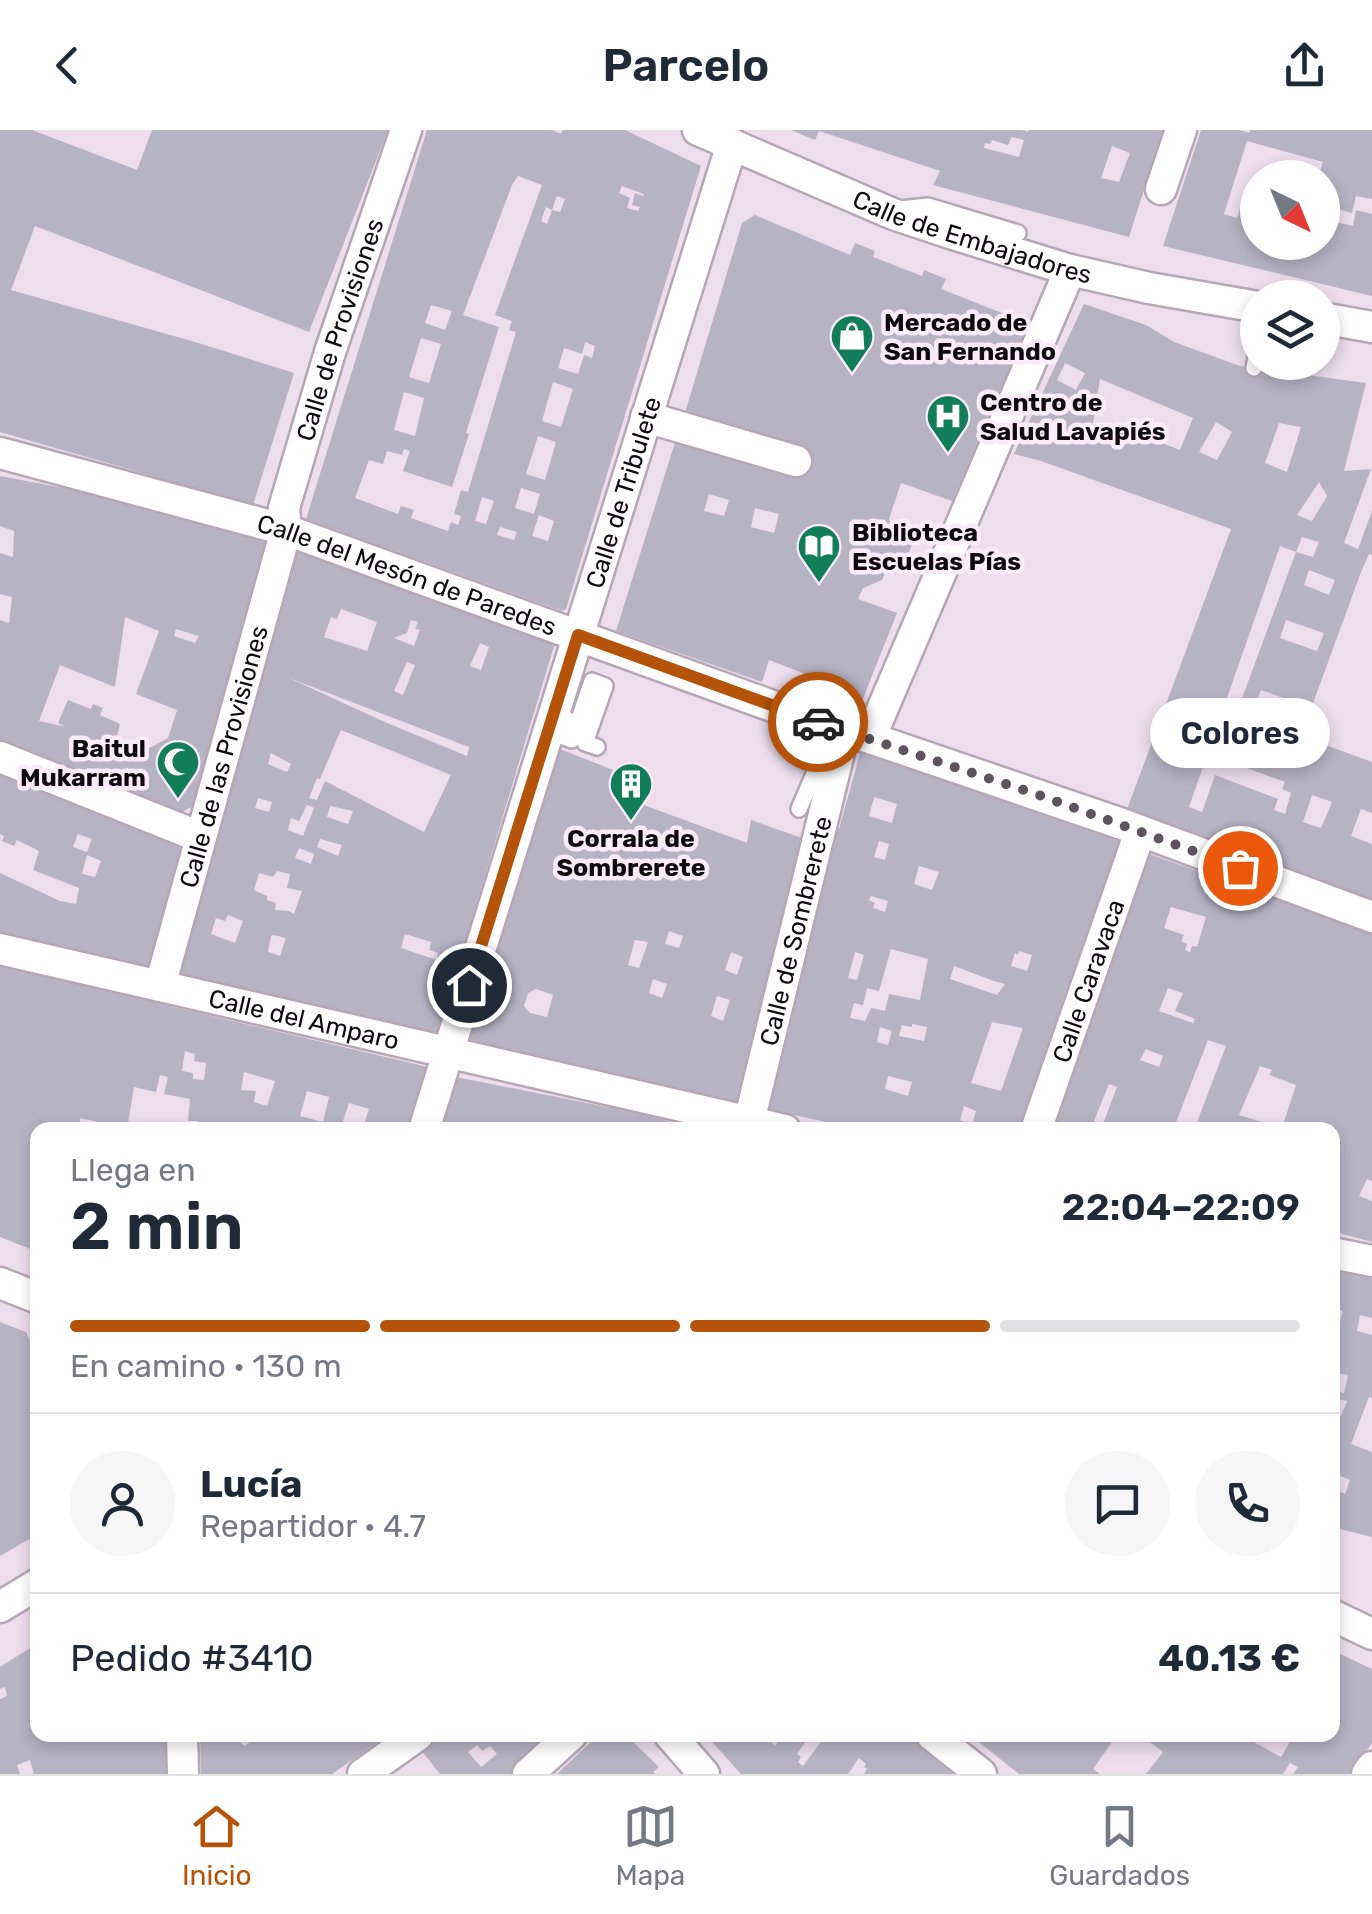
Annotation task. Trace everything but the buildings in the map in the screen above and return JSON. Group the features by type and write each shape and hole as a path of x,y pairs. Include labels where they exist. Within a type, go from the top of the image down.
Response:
{"street":[{"name":"Calle de Provisiones","path":"286,530 284,508 330,352 406,130"},
{"path":"1161,189 1181,130"},
{"name":"Calle de Embajadores","path":"716,135 893,214 1070,270 1240,304"},
{"name":"Calle de Tribulete","path":"427,1122 646,417 716,135"},
{"name":"Calle de Sombrerete","path":"749,1122 850,742 1070,270"},
{"path":"1340,321 1372,327"},
{"path":"646,417 796,461"},
{"name":"Calle del Mesón de Paredes","path":"0,453 286,530 578,635 850,742 1122,824 1372,917"},
{"name":"Calle de las Provisiones","path":"160,986 286,530"},
{"path":"0,757 200,837"},
{"name":"Calle Caravaca","path":"1039,1122 1140,832"},
{"name":"Calle del Amparo","path":"0,949 160,986 284,1023 448,1054 731,1122"},
{"path":"1340,1255 1372,1262"},
{"path":"0,1283 30,1295"},
{"path":"0,1607 30,1589"},
{"path":"1340,1618 1372,1634"},
{"path":"182,1742 184,1774"},
{"path":"528,1774 563,1742"},
{"path":"676,1742 704,1774"},
{"path":"941,1742 982,1774"},
{"path":"363,1774 410,1753"},
{"path":"1367,1774 1372,1767"}],"lane":[{"path":"893,214 901,208 928,206 1018,233"},
{"path":"567,671 581,677 561,736 572,740 592,681 606,686 585,743 597,747"},
{"path":"799,809 820,760 850,742"}],"way so far":[{"path":"818,722 1036,794 1240,868"}],"place":[{"name":"Mercado de San Fernando","path":"852,374"},
{"name":"Centro de Salud Lavapiés","path":"948,454"},
{"name":"Biblioteca Escuelas Pías","path":"819,584"},
{"name":"Baitul Mukarram","path":"178,800"},
{"name":"Corrala de Sombrerete","path":"631,822"},
{"name":"Colores","path":"1240,868"}],"route":[{"path":"469,985 578,635 818,722"}]}
